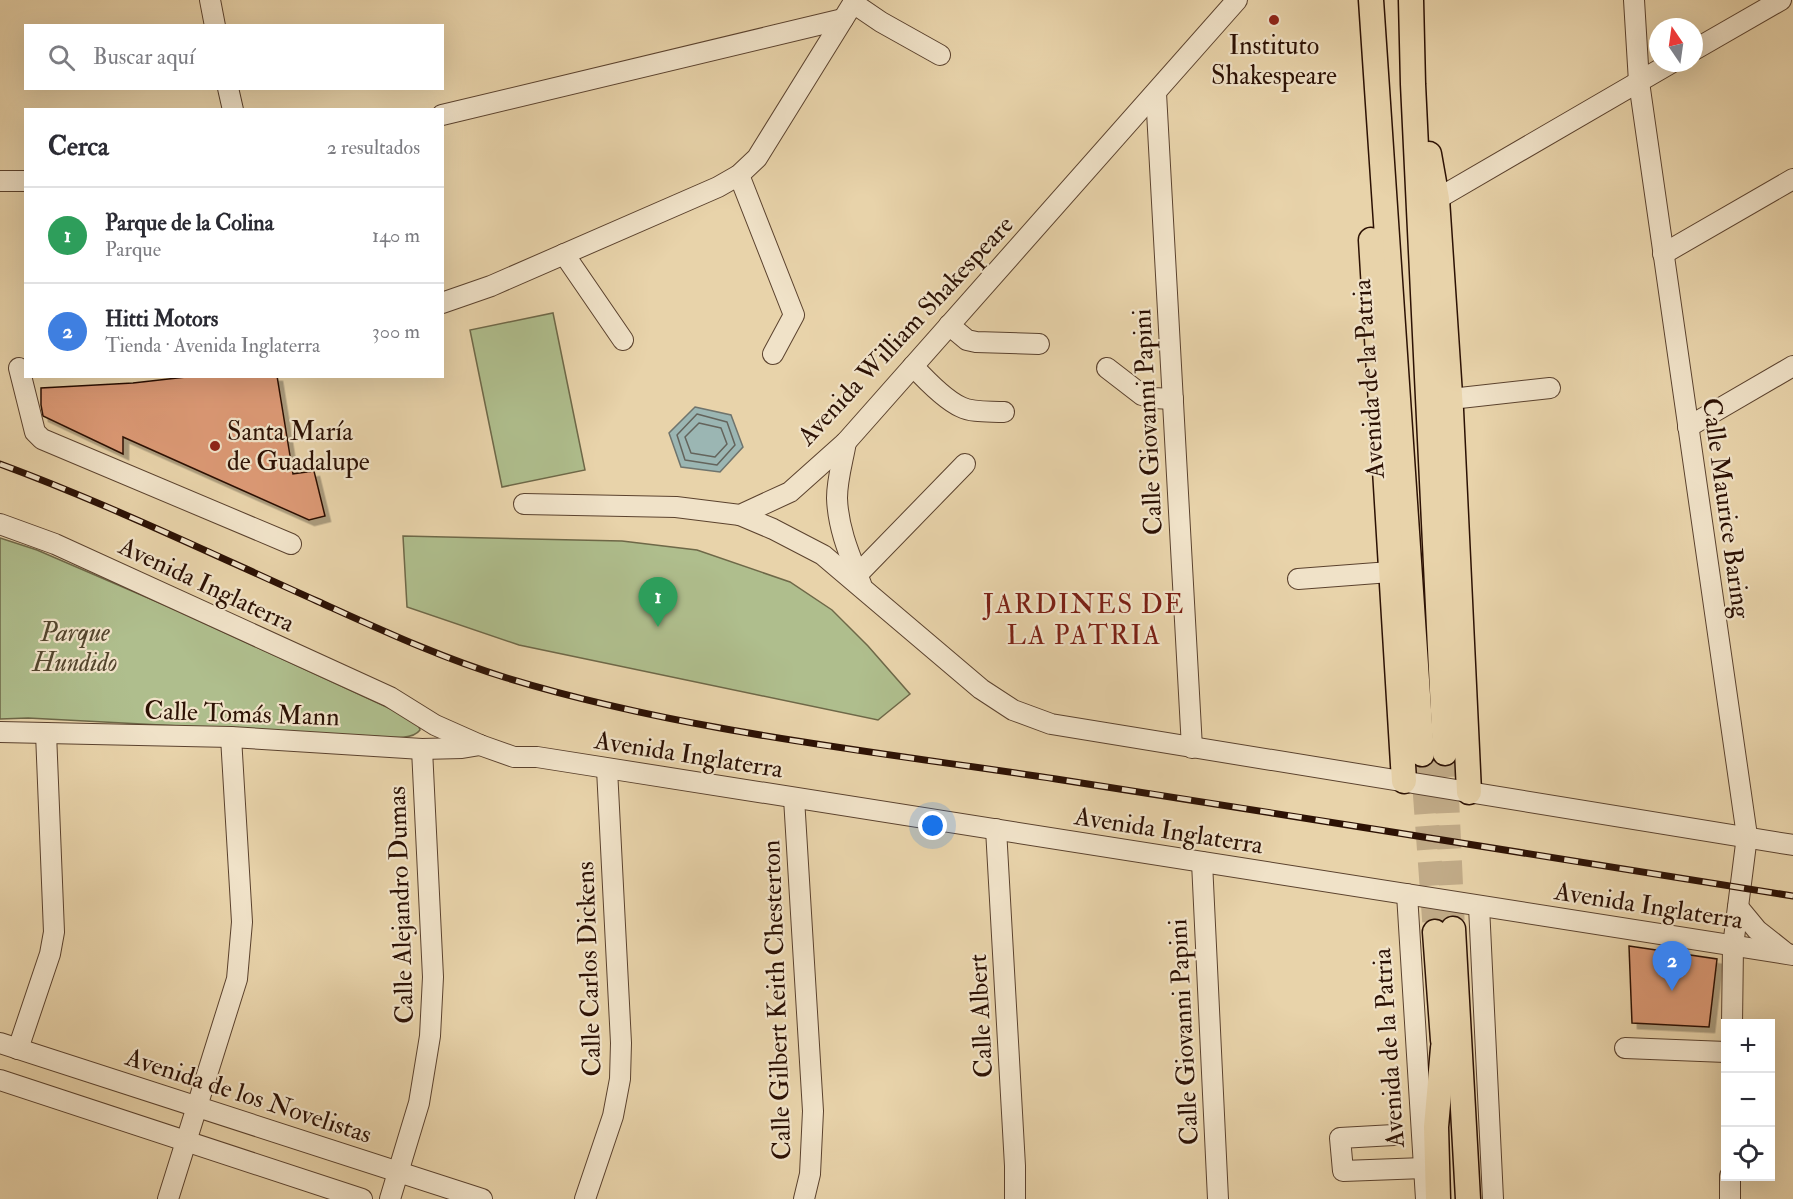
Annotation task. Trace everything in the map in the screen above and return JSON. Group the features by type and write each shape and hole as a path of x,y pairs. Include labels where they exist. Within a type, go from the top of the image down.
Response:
{"main road":[{"name":"Avenida de la Patria","path":"1371,0 1434,754 1411,0"},
{"path":"1413,62 1437,199 1451,399 1469,792"},
{"path":"1376,63 1369,194 1404,781"},
{"path":"1444,931 1451,1048 1468,1199"},
{"path":"1438,1199 1436,1127 1451,1048"},
{"path":"1451,1048 1452,1199"},
{"path":"1451,1048 1477,1199"}],"street":[{"path":"210,0 215,24"},
{"name":"Avenida William Shakespeare","path":"740,515 790,492 813,469 846,442 1237,0"},
{"name":"Calle Maurice Baring","path":"1634,0 1639,82 1747,836 1733,946 1732,1019"},
{"path":"1703,45 1781,0"},
{"path":"444,302 564,254 718,187 739,175 757,158 850,7"},
{"path":"444,114 850,7 940,56"},
{"path":"1437,199 1656,72"},
{"path":"228,90 233,108"},
{"name":"Calle Giovanni Papini","path":"1156,93 1192,748"},
{"path":"739,175 794,315 773,354"},
{"path":"1663,254 1793,179"},
{"path":"0,181 24,181"},
{"path":"564,254 623,340"},
{"path":"949,325 967,340 1040,344"},
{"path":"913,366 959,406 972,410 1004,412"},
{"path":"1688,427 1793,366"},
{"path":"15,368 35,432 42,439 291,544"},
{"path":"1107,368 1142,395 1173,399"},
{"path":"1451,399 1550,388"},
{"path":"846,442 837,496 839,517 843,537 860,582"},
{"path":"813,469 829,464 834,468 839,479"},
{"path":"860,582 965,464"},
{"path":"524,504 676,507 740,515 823,555 860,582 981,689 1013,710 1051,724 1793,845"},
{"name":"Avenida Inglaterra","path":"0,524 55,544 390,697 435,725 514,757 537,757 1791,955"},
{"path":"1298,579 1390,572"},
{"name":"Avenida Inglaterra","path":"390,697 415,702 537,757"},
{"name":"Calle Tomás Mann","path":"0,732 231,737 422,748 462,748 480,745"},
{"path":"9,1046 50,954 54,932 46,733"},
{"path":"168,1199 237,979 242,922 231,737"},
{"name":"Calle Alejandro Dumas","path":"390,1199 419,1103 426,1070 432,1007 433,977 422,748"},
{"name":"Calle Carlos Dickens","path":"585,1199 613,1116 620,1079 621,1043 607,769"},
{"name":"Calle Gilbert Keith Chesterton","path":"794,798 813,1111 810,1174 804,1199"},
{"name":"Calle Albert","path":"996,830 1016,1166 1015,1199"},
{"name":"Calle Giovanni Papini","path":"1202,862 1218,1199"},
{"name":"Avenida de la Patria","path":"1407,894 1426,1199"},
{"path":"1479,906 1493,1199"},
{"path":"1738,907 1757,930 1791,955"},
{"name":"Avenida de los Novelistas","path":"9,1046 482,1199"},
{"path":"1625,1048 1721,1052"},
{"path":"0,1080 362,1199"},
{"path":"1394,1135 1340,1138 1343,1172 1424,1168"},
{"path":"1730,1181 1730,1199"}],"green space":[{"path":"553,313 585,470 502,487 470,330"},
{"path":"403,536 622,541 697,550 790,582 832,610 868,646 910,694 878,720 519,645 407,607"},
{"name":"Parque Hundido","path":"0,538 37,550 176,610 417,721 420,730 416,734 397,738 28,718 0,719"}],"water":[{"path":"695,407 731,415 743,447 720,472 681,467 669,433"}],"building":[{"name":"Santa María de Guadalupe","path":"177,378 277,378 293,474 314,471 325,516 309,520 123,437 123,454 43,416 41,388"},
{"path":"1629,946 1717,959 1709,1027 1632,1023"}],"tunnel":[{"path":"1445,753 1453,929"},
{"path":"1422,754 1435,932"}],"railway":[{"path":"0,464 120,513 434,652 482,670 574,697 642,713 780,738 1148,793 1793,896"}],"place":[{"name":"Instituto Shakespeare","path":"1274,20"},
{"name":"Santa María de Guadalupe","path":"215,446"},
{"name":"Parque de la Colina","path":"658,627"},
{"name":"Hitti Motors","path":"1672,991"}],"district":[{"name":"JARDINES DE LA PATRIA","path":"1084,620"}]}
